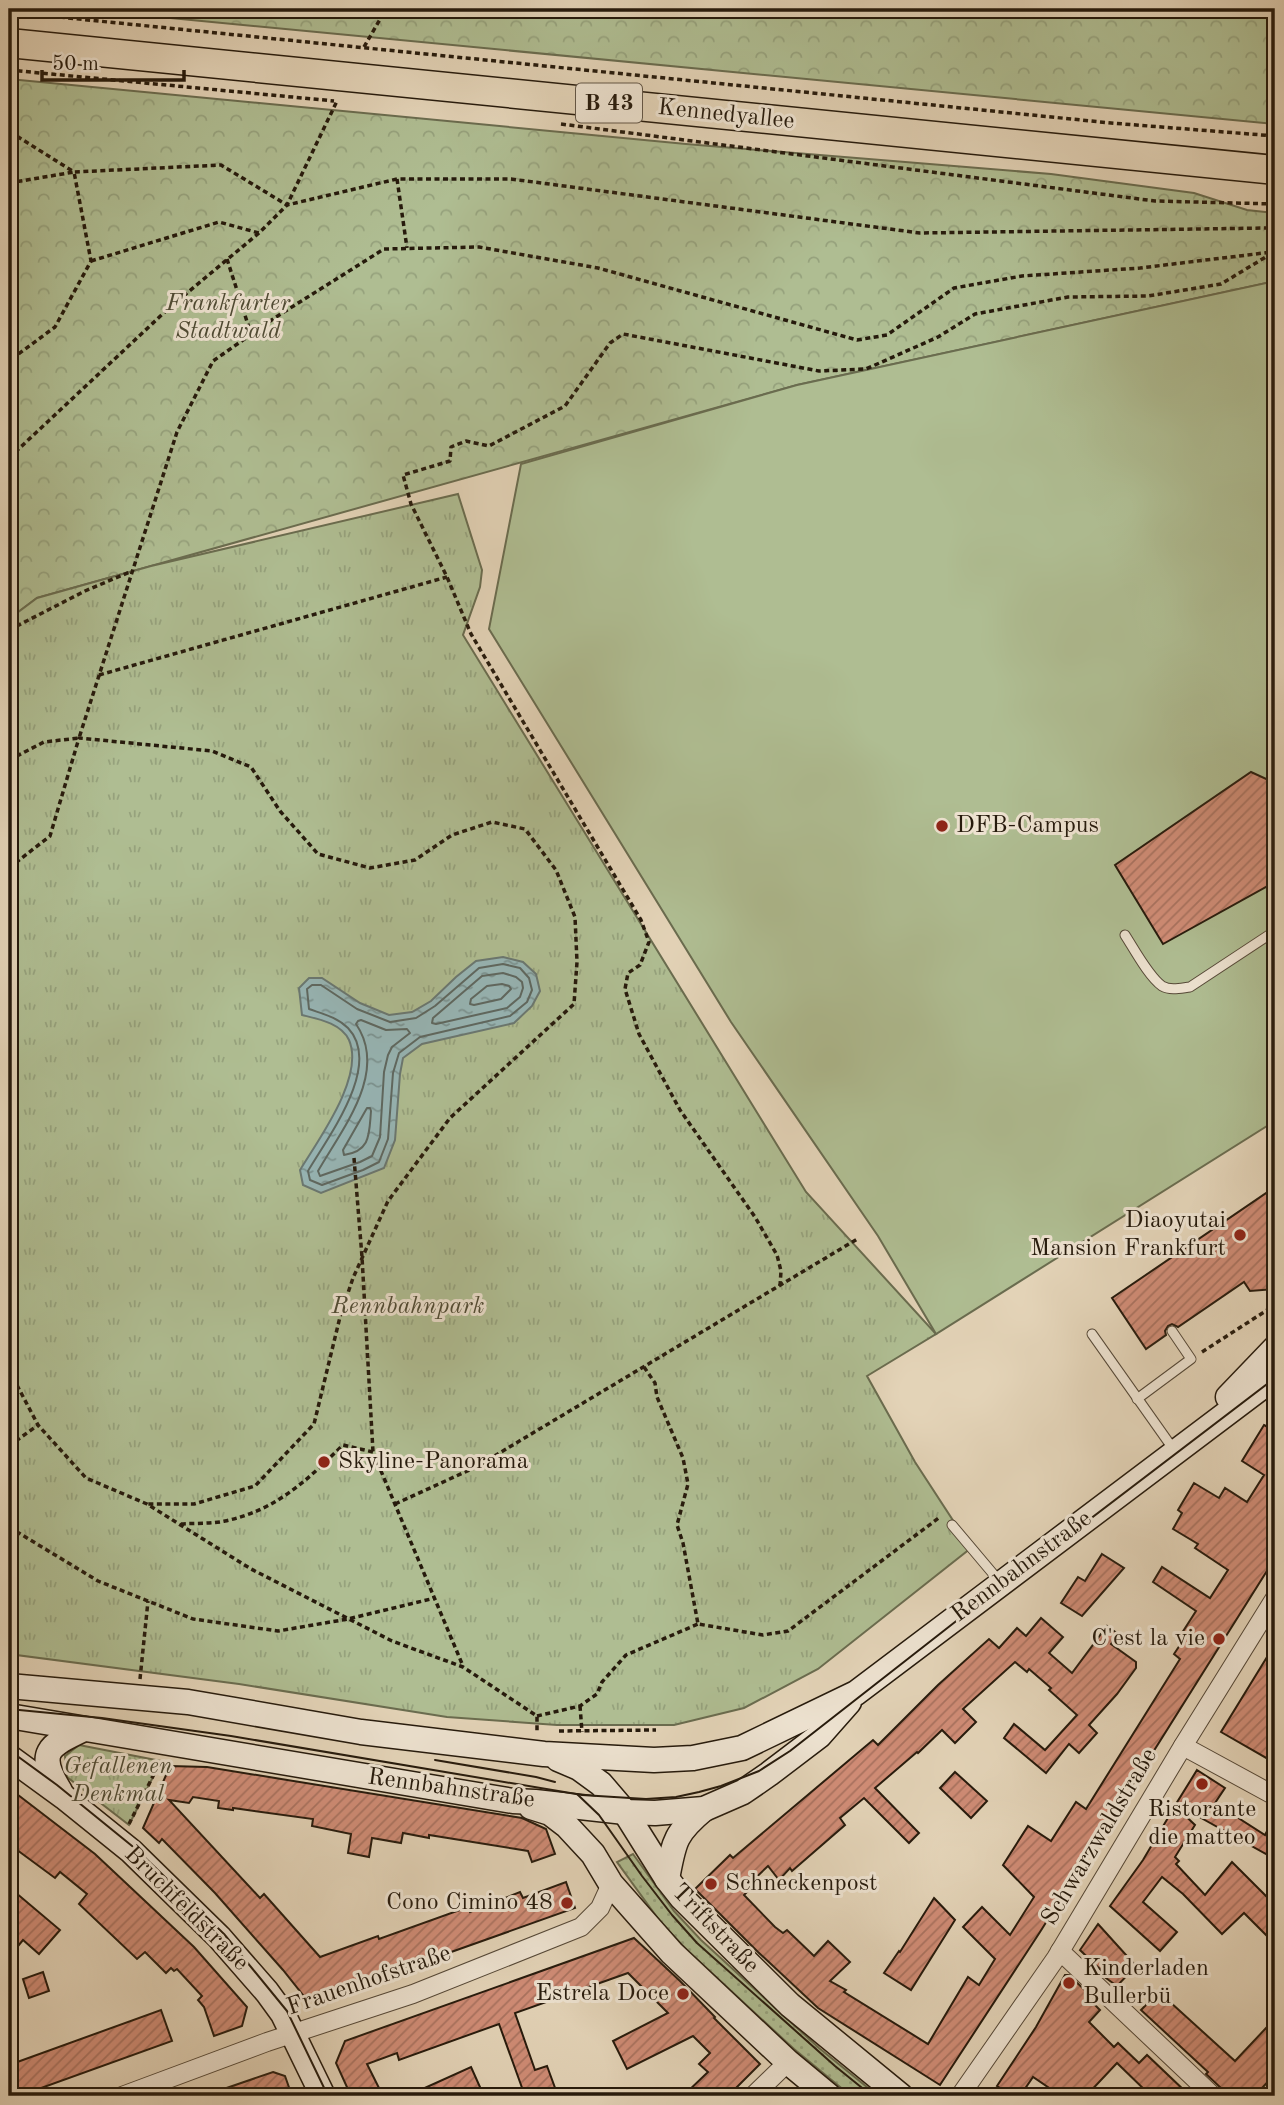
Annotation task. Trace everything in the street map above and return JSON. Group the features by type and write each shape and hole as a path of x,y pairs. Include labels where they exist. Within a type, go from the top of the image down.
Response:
{"main road":[{"name":"Kennedyallee","path":"9,43 1275,170"},
{"name":"Rennbahnstraße","path":"9,1686 188,1702 361,1732 543,1739 648,1760 693,1758 742,1748 856,1693 1181,1446 1269,1369 1275,1348"},
{"name":"Rennbahnstraße","path":"9,1716 513,1801 655,1813 704,1808 743,1792 819,1736 856,1693"},
{"path":"64,1797 47,1765 48,1752 58,1741 84,1729"},
{"name":"Triftstraße","path":"543,1739 601,1784 625,1812 682,1898 790,2005 901,2096"},
{"name":"Bruchfeldstraße","path":"9,1757 131,1851 219,1937 283,2014 323,2096"},
{"path":"593,1854 587,1834 588,1809 601,1784 610,1773 648,1760"},
{"name":"Triftstraße","path":"513,1801 550,1813 567,1826 593,1854 611,1884 672,1953 788,2062 829,2096"},
{"path":"667,1879 674,1845 684,1826 704,1808"}],"street":[{"name":"Schwarzwaldstraße","path":"960,2096 1060,1951 1183,1745 1275,1598"},
{"path":"1183,1745 1275,1796"},
{"name":"Frauenhofstraße","path":"122,2096 412,1994 581,1927 600,1908 611,1884"},
{"path":"1060,1951 1213,2096"},
{"path":"753,2096 788,2062"}],"lane":[{"path":"1125,935 1162,986 1174,989 1190,987 1275,931"},
{"path":"1137,1399 1191,1359 1172,1331"},
{"path":"1092,1334 1137,1399 1181,1446"},
{"path":"952,1525 1001,1584"}],"path":[{"path":"364,47 386,9"},
{"path":"9,12 1111,123 1275,136"},
{"path":"9,70 337,101 287,205 169,308 9,458"},
{"path":"554,123 1154,201 1275,204"},
{"path":"9,135 15,135 74,172 91,261 55,327 9,361"},
{"path":"9,183 74,172 221,166 287,205 397,180 511,179 920,233 1267,228 1275,225"},
{"path":"397,180 407,248"},
{"path":"91,261 219,222 258,233"},
{"path":"9,868 50,836 177,432 213,361 384,249 479,247 598,268 858,340 887,335 954,288 1022,276 1140,268 1275,252"},
{"path":"780,1286 781,1272 777,1255 755,1217 680,1110 639,1034 625,989 628,973 640,965 649,942 640,920 471,634 411,504 403,475 450,461 451,447 466,442 489,446 565,406 610,343 623,334 819,371 866,369 938,337 975,314 1068,297 1148,296 1221,284 1275,252"},
{"path":"227,259 251,334"},
{"path":"9,630 85,591 132,571"},
{"path":"99,675 447,577"},
{"path":"9,760 44,742 79,738 212,751 251,767 280,811 318,854 370,868 415,860 452,835 492,822 525,829 556,870 575,917 577,962 574,1004 450,1118 388,1201 353,1278 340,1317 314,1424 255,1486 194,1504 147,1504"},
{"path":"354,1158 373,1452 463,1667"},
{"path":"395,1504 476,1467 859,1238"},
{"path":"1191,1359 1275,1305"},
{"path":"644,1367 655,1383 657,1397 683,1458 688,1484 677,1525 683,1542 698,1624"},
{"path":"9,1370 37,1426 86,1478 147,1504 251,1569 391,1641 463,1667 537,1716 543,1739"},
{"path":"9,1446 37,1426"},
{"path":"179,1524 224,1521 264,1509 299,1487 343,1445 373,1452"},
{"path":"537,1716 580,1706 597,1694 602,1682 626,1655 698,1624 763,1635 788,1632 940,1517"},
{"path":"9,1527 98,1581 193,1619 278,1631 348,1619 435,1598"},
{"path":"140,1684 148,1601"},
{"path":"580,1706 582,1731"},
{"path":"557,1731 656,1730"},
{"path":"129,1825 163,1757"}],"green space":[{"path":"77,9 1275,9 1275,124"},
{"name":"Frankfurter Stadtwald","path":"9,79 686,144 1051,174 1194,193 1247,210 1275,213 1275,281 797,385 37,598 9,619"},
{"name":"DFB-Campus","path":"1275,281 1275,1121 936,1334 878,1236 731,1022 489,629 521,464 797,385"},
{"name":"Rennbahnpark","path":"458,494 482,570 480,587 463,635 806,1192 936,1334 867,1376 915,1462 971,1548 818,1669 744,1708 674,1725 557,1725 447,1717 239,1684 9,1654 9,619 37,598 151,566"},
{"name":"Gefallenen Denkmal","path":"79,1745 161,1761 129,1825 67,1777 65,1756"},
{"path":"633,1854 674,1911 701,1940 819,2048 878,2096 851,2096 794,2049 687,1950 662,1924 617,1862"}],"water":[{"path":"503,957 523,962 536,974 540,991 532,1006 514,1023 422,1044 403,1058 395,1140 384,1168 321,1193 303,1185 300,1170 337,1108 351,1072 352,1055 349,1040 341,1029 302,1015 299,988 309,978 322,978 360,1003 389,1015 412,1012 431,1001 476,961"}],"building":[{"path":"1251,772 1275,783 1275,882 1163,944 1115,865"},
{"name":"Diaoyutai Mansion Frankfurt","path":"1275,1187 1275,1289 1250,1291 1244,1282 1178,1327 1172,1324 1168,1326 1166,1335 1146,1349 1112,1298"},
{"path":"1264,1425 1275,1431 1275,1558 1040,1932 940,2085 818,2008 695,1889 730,1855 733,1858 873,1740 878,1745 989,1639 999,1648 1017,1628 1026,1636 1041,1618 1063,1637 1049,1653 1072,1673 1107,1626 1118,1634 1111,1644 1136,1662 1136,1668 1089,1725 1097,1733 1079,1753 1069,1744 1046,1773 1004,1738 1014,1724 1045,1750 1077,1715 1029,1669 1027,1672 1015,1662 963,1709 976,1722 955,1743 942,1730 875,1788 919,1833 909,1843 864,1798 840,1818 845,1825 792,1871 790,1868 779,1880 768,1866 746,1887 749,1890 744,1895 775,1927 783,1933 787,1930 814,1956 828,1941 850,1962 830,1981 928,2044 968,1977 979,1985 995,1959 963,1927 982,1907 1010,1935 1034,1897 1003,1865 1028,1826 1051,1841 1076,1802 1086,1809 1180,1659 1174,1654 1184,1639 1180,1636 1196,1611 1153,1582 1162,1567 1210,1598 1228,1570 1195,1548 1198,1544 1173,1529 1182,1513 1178,1510 1194,1483 1219,1498 1225,1488 1247,1502 1264,1475 1242,1461"},
{"path":"1102,1554 1124,1568 1082,1616 1061,1603 1078,1577 1085,1581"},
{"path":"1275,1644 1275,1763 1221,1732"},
{"path":"170,1766 207,1767 522,1818 546,1829 555,1854 532,1862 528,1851 403,1833 401,1843 372,1838 369,1857 348,1853 351,1834 312,1826 313,1819 218,1808 219,1801 193,1797 189,1803 169,1800 260,1898 264,1894 320,1957 468,1907 470,1912 520,1892 523,1898 566,1882 575,1908 313,2001 307,2000 215,1893 162,1839 159,1843 143,1828"},
{"path":"1197,1770 1225,1788 1215,1803 1265,1835 1275,1816 1275,1859 1176,1804"},
{"path":"955,1772 987,1801 971,1818 940,1788"},
{"path":"9,1788 95,1854 194,1947 247,2007 242,2026 214,2036 204,2007 198,2000 202,1996 177,1969 174,1971 171,1968 166,1973 145,1952 137,1959 79,1904 87,1894 60,1872 55,1878 9,1844"},
{"path":"1175,1806 1195,1825 1175,1857 1179,1861 1176,1864 1205,1895 1232,1862 1275,1905 1275,1944 1244,1913 1222,1934 1183,1894 1162,1877 1143,1902 1177,1932 1160,1951 1110,1906 1143,1860"},
{"path":"9,1887 60,1930 39,1954 23,1940 14,1951 9,1935"},
{"path":"934,1898 955,1920 911,1990 884,1973"},
{"path":"1098,1924 1136,1966 1117,1986 1099,1973 1103,1972 1080,1950"},
{"path":"634,1938 680,1981 760,2064 728,2096 683,2096 708,2072 699,2064 710,2053 693,2036 627,2069 613,2041 668,2013 628,1973 515,2013 535,2070 547,2066 558,2096 525,2096 499,2024 399,2060 397,2053 367,2064 383,2096 351,2096 336,2063 345,2041"},
{"path":"43,1972 49,1991 29,1998 23,1979"},
{"path":"1065,1975 1069,1975 1092,1997 1089,1999 1100,2010 1089,2022 1114,2047 1118,2043 1139,2063 1147,2055 1187,2093 1190,2090 1197,2096 1151,2096 1117,2063 1086,2096 1061,2096 1033,2077 1020,2096 1012,2096 997,2086 1036,2027"},
{"path":"1159,1992 1235,2061 1267,2027 1275,2035 1275,2074 1263,2087 1273,2096 1224,2096 1221,2088 1206,2074 1208,2072 1141,2010"},
{"path":"161,2010 172,2041 19,2096 9,2096 9,2065"},
{"path":"471,2067 484,2096 407,2096"},
{"path":"273,2072 285,2076 292,2096 209,2096 209,2094"}],"tram line":[{"path":"9,1709 102,1718 231,1736 582,1795 646,1799 699,1792 759,1771 790,1751 1275,1378"},
{"path":"9,1750 137,1850 224,1934 287,2011 328,2096"},
{"path":"435,1760 555,1782"},
{"path":"577,1794 599,1815 642,1876 697,1943 872,2096"}],"place":[{"name":"DFB-Campus","path":"942,826"},
{"name":"Diaoyutai Mansion Frankfurt","path":"1240,1235"},
{"name":"Skyline-Panorama","path":"324,1462"},
{"name":"C'est la vie","path":"1219,1639"},
{"name":"Ristorante die matteo","path":"1202,1784"},
{"name":"Schneckenpost","path":"711,1884"},
{"name":"Cono Cimino 48","path":"567,1903"},
{"name":"Kinderladen Bullerbü","path":"1069,1983"},
{"name":"Estrela Doce","path":"683,1994"}]}
